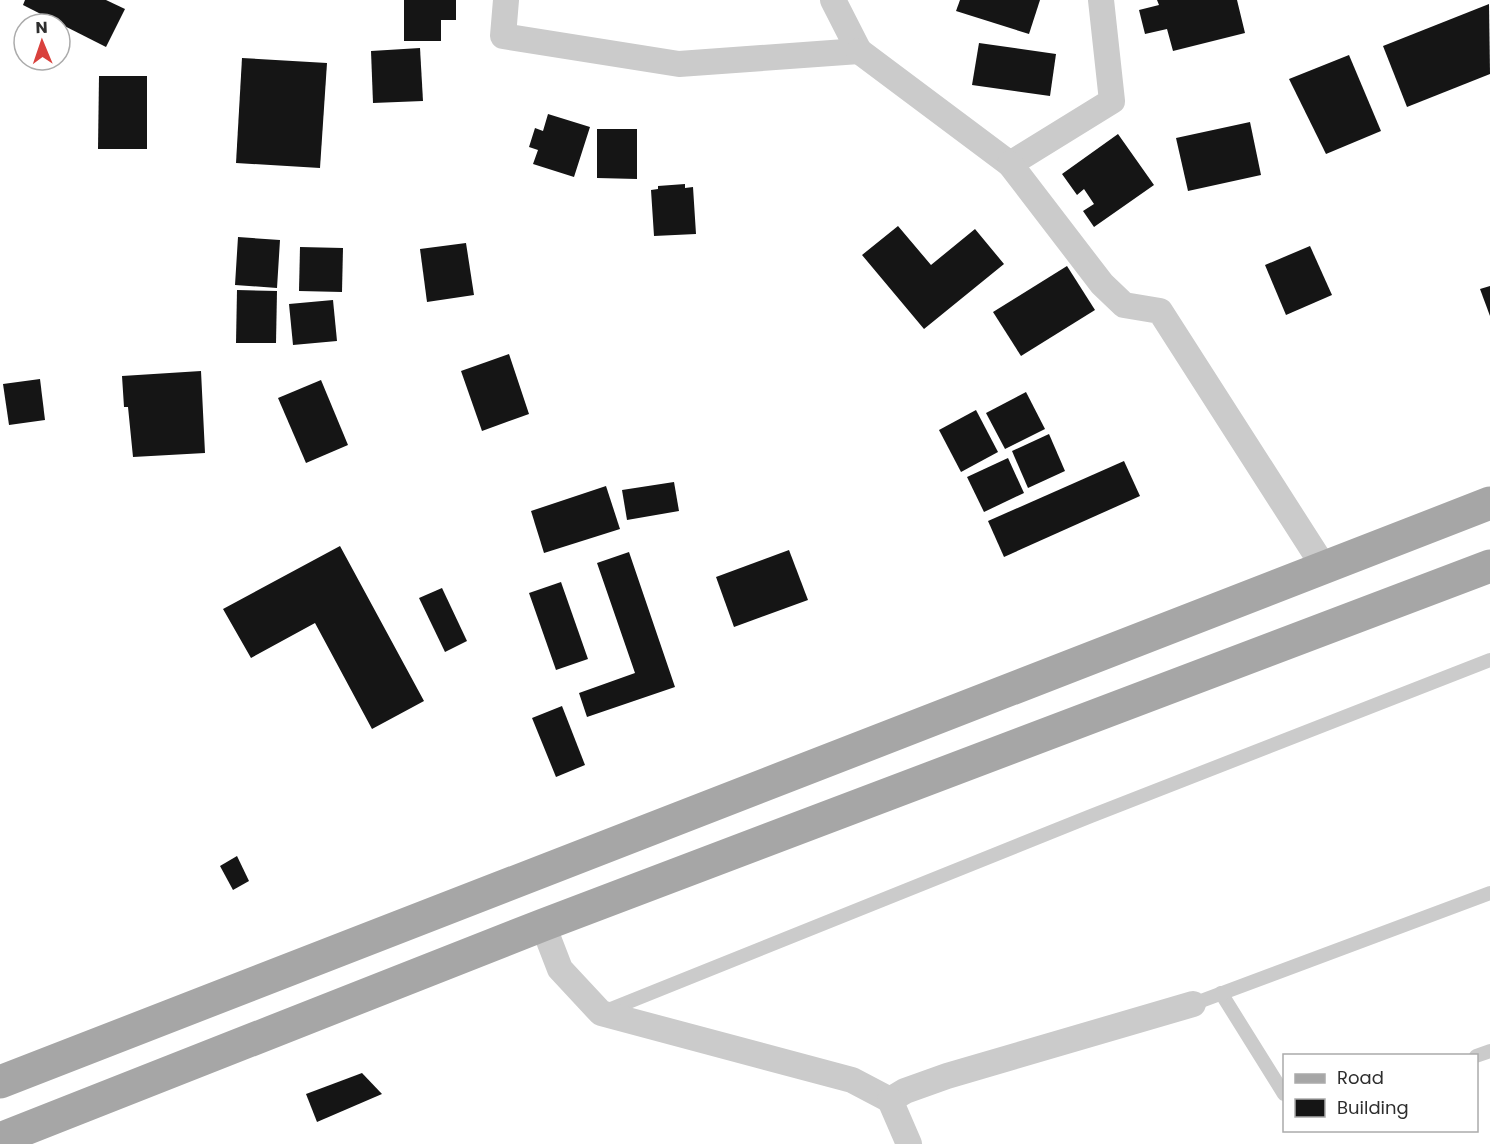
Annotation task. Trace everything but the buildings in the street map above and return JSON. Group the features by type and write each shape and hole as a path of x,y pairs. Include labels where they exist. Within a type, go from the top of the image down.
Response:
{"main road":[{"path":"0,1082 1490,503"},
{"path":"0,1139 543,925 1490,567"}],"street":[{"path":"506,0 503,36 679,63 859,51"},
{"path":"833,0 859,51 1010,164 1102,284 1124,305 1160,311 1324,567"},
{"path":"1010,164 1112,101 1101,0"},
{"path":"543,925 560,969 601,1013 852,1080 890,1100 909,1144"},
{"path":"890,1100 904,1091 947,1076 1193,1004"}],"lane":[{"path":"601,1013 1079,820 1490,660"},
{"path":"1193,1004 1490,893"},
{"path":"1221,993 1283,1092"}]}
